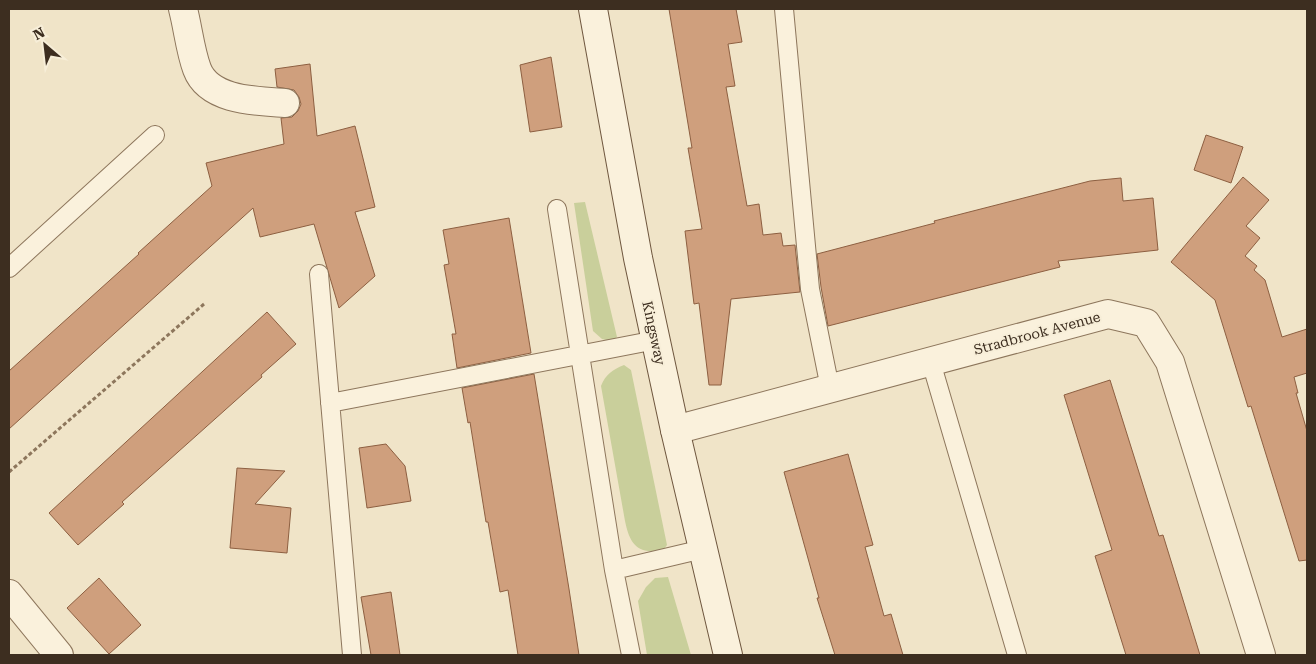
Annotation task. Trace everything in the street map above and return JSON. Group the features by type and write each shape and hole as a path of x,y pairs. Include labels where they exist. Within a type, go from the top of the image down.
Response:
{"street":[{"path":"183,9 198,70 209,86 239,99 285,103"},
{"name":"Kingsway","path":"593,9 638,258 674,430 728,655"},
{"name":"Stradbrook Avenue","path":"674,430 1108,314 1146,323 1170,362 1261,655"},
{"path":"9,594 59,655"}],"lane":[{"path":"784,9 810,289 830,388"},
{"path":"9,268 155,135"},
{"path":"557,209 614,570 632,655"},
{"path":"319,274 352,655"},
{"path":"330,403 656,340"},
{"path":"931,362 1017,655"},
{"path":"614,570 702,549"}],"path":[{"path":"9,472 204,304"}],"green space":[{"path":"585,202 617,337 611,341 602,339 593,331 574,203"},
{"path":"624,365 631,370 667,545 664,549 656,551 643,550 638,547 634,544 628,531 601,386 610,373"},
{"path":"668,577 691,655 647,655 638,601 646,587 655,578"}],"building":[{"path":"669,9 736,9 742,42 728,44 735,86 726,87 747,206 759,204 763,235 781,233 783,246 795,245 800,292 731,299 721,385 709,385 699,303 694,304 685,231 702,229 688,148 692,148"},
{"path":"551,57 562,127 530,132 520,65"},
{"path":"310,64 317,136 355,126 375,207 355,212 375,276 339,308 314,224 260,237 253,208 9,429 9,371 212,186 206,163 284,144 281,118 292,117 298,111 301,104 294,90 277,87 275,69"},
{"path":"1206,135 1243,147 1231,183 1194,170"},
{"path":"1243,177 1269,200 1246,226 1260,238 1245,256 1257,266 1254,270 1265,280 1282,337 1307,329 1307,373 1294,377 1298,393 1296,393 1307,431 1307,560 1299,561 1251,406 1248,407 1215,300 1171,262"},
{"path":"1121,178 1123,201 1153,198 1158,250 1058,261 1060,267 828,326 817,254 935,223 934,221 1090,181"},
{"path":"509,218 531,353 457,368 452,334 456,334 444,265 449,264 443,230"},
{"path":"267,312 296,344 261,375 262,377 122,502 124,504 78,545 49,513"},
{"path":"534,374 579,655 518,655 508,590 500,592 488,522 486,522 470,422 468,423 462,388"},
{"path":"1110,380 1159,536 1163,535 1200,655 1126,655 1095,556 1112,550 1064,395"},
{"path":"386,444 405,466 411,501 367,508 359,448"},
{"path":"848,454 873,545 865,547 884,616 891,614 903,655 835,655 817,598 819,598 784,472"},
{"path":"237,468 285,471 255,504 291,508 287,553 230,548"},
{"path":"99,578 141,625 109,654 67,608"},
{"path":"391,592 400,655 371,655 361,597"}]}
